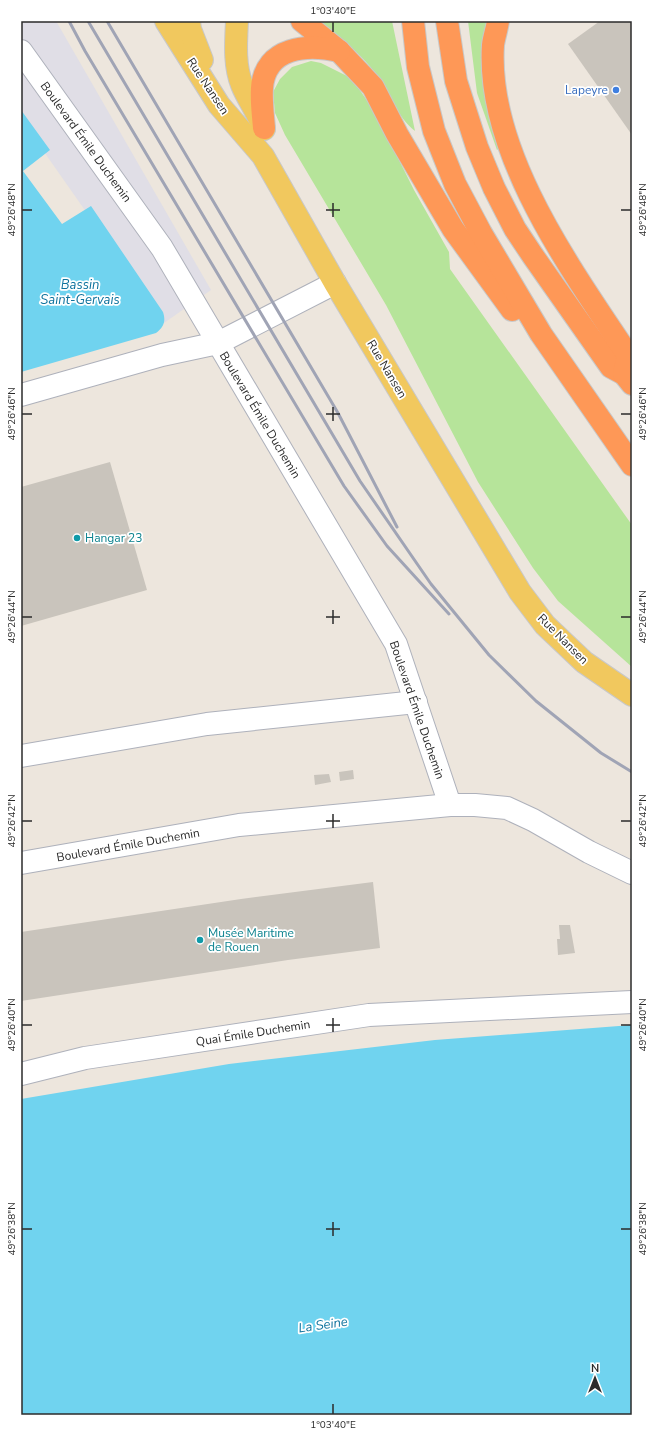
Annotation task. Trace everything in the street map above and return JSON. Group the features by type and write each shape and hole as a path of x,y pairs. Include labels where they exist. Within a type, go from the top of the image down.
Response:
{"highway":[{"path":"302,21 339,51 373,87 397,134 453,229 513,312 540,334"},
{"path":"413,21 418,67 434,131 452,178 481,233 540,334 632,465"},
{"path":"447,21 456,81 477,147 494,188 515,229 555,288 611,367 628,379"},
{"path":"498,21 493,44 493,68 499,106 511,148 526,189 560,251 628,355 628,379"},
{"path":"264,128 262,87 265,76 272,62 278,56 294,49 317,47 339,51"}],"main road":[{"name":"Rue Nansen","path":"166,21 219,105 263,156 335,283 520,592 545,625 584,662 632,695"},
{"path":"189,21 190,29 219,105"},
{"path":"237,21 237,68 242,84 264,128 263,156"}],"street":[{"name":"Boulevard Émile Duchemin","path":"21,51 162,248 396,644 450,805"},
{"path":"21,395 162,355 218,344 335,283"},
{"path":"21,756 208,724 416,702"},
{"name":"Boulevard Émile Duchemin","path":"21,863 239,825 450,805 475,805 507,808 533,820 589,852 632,873"},
{"name":"Quai Émile Duchemin","path":"21,1074 85,1058 369,1015 632,1002"}],"shaded area":[{"path":"21,21 56,21 211,290 164,323 21,119"}],"green space":[{"path":"318,21 392,21 415,131 403,119 382,82 371,67 350,46"},
{"path":"468,21 491,21 502,145 497,150 477,93"},
{"path":"311,61 321,63 347,76 359,89 375,112 414,190 449,252 450,269 632,525 632,667 558,601 533,568 478,482 386,305 285,135 275,113 273,92 280,79 292,67"}],"water":[{"name":"Bassin Saint-Gervais","path":"21,110 50,150 23,171 62,224 91,206 163,312 164,324 156,333 21,372"},
{"name":"La Seine","path":"632,1025 632,1415 21,1415 21,1099 229,1064 435,1040"}],"building":[{"name":"Lapeyre","path":"600,21 632,21 632,135 568,44"},
{"name":"Hangar 23","path":"110,462 147,590 21,626 21,487"},
{"path":"353,770 354,779 340,781 339,772"},
{"path":"329,774 331,782 315,785 314,775"},
{"name":"Musée Maritime de Rouen","path":"373,882 380,948 288,960 21,1001 21,932 241,899"},
{"path":"559,925 570,925 575,953 558,955 557,939 560,939"}],"railway":[{"path":"69,21 85,51 344,486 387,546 449,614"},
{"path":"88,21 360,481 431,584 489,655 536,701 601,753 632,772"},
{"path":"107,21 338,413 397,527"}],"place":[{"name":"Lapeyre","path":"616,90"},
{"name":"Hangar 23","path":"77,538"},
{"name":"Musée Maritime de Rouen","path":"200,940"}]}
